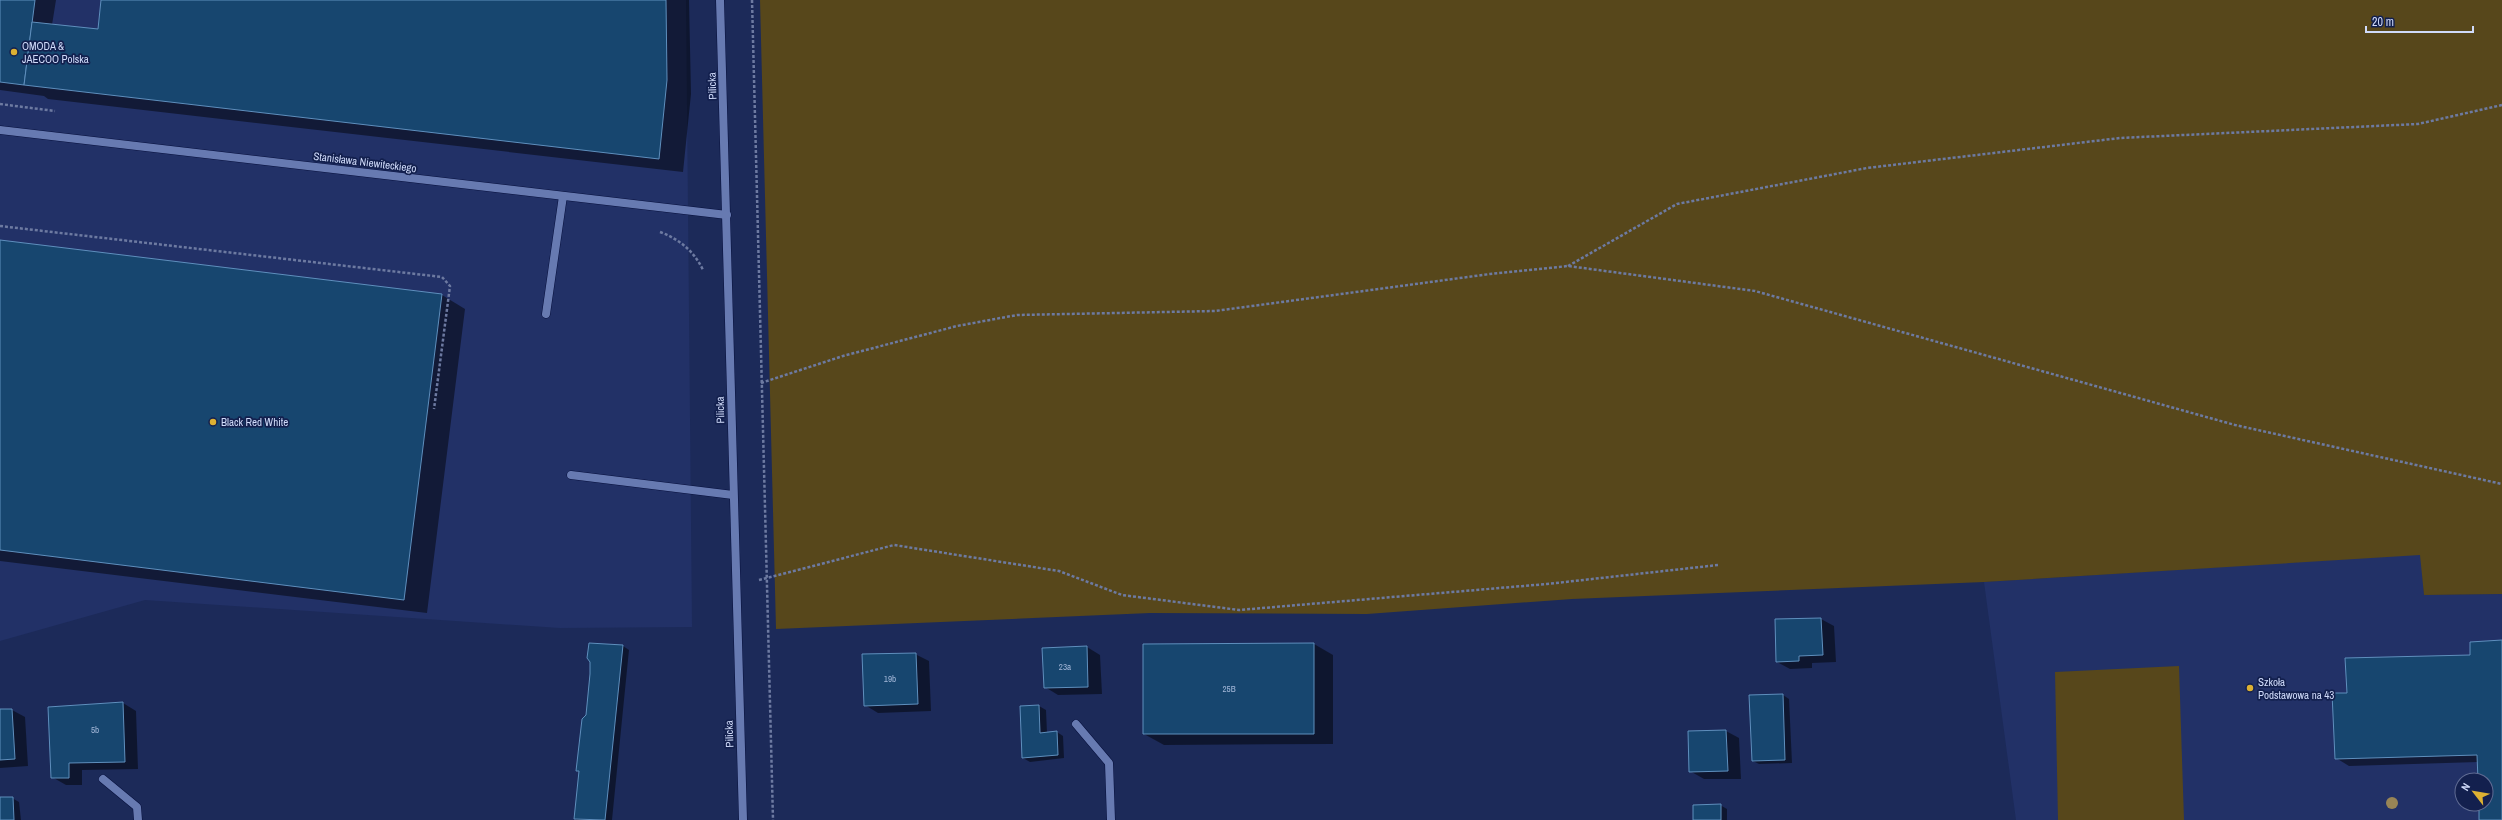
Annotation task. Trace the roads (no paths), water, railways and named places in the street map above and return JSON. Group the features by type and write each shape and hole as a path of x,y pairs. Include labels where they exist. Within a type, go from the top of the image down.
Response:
{"street":[{"name":"Pilicka","path":"720,0 743,820"},
{"name":"Stanisława Niewiteckiego","path":"0,130 727,215"},
{"path":"546,314 563,196"},
{"path":"571,475 733,495"},
{"path":"1076,724 1109,763 1111,820"},
{"path":"102,779 137,807 138,820"}],"place":[{"name":"OMODA & JAECOO Polska","path":"14,52"},
{"name":"Black Red White","path":"213,422"},
{"name":"Szkoła Podstawowa na 43","path":"2250,688"}]}
